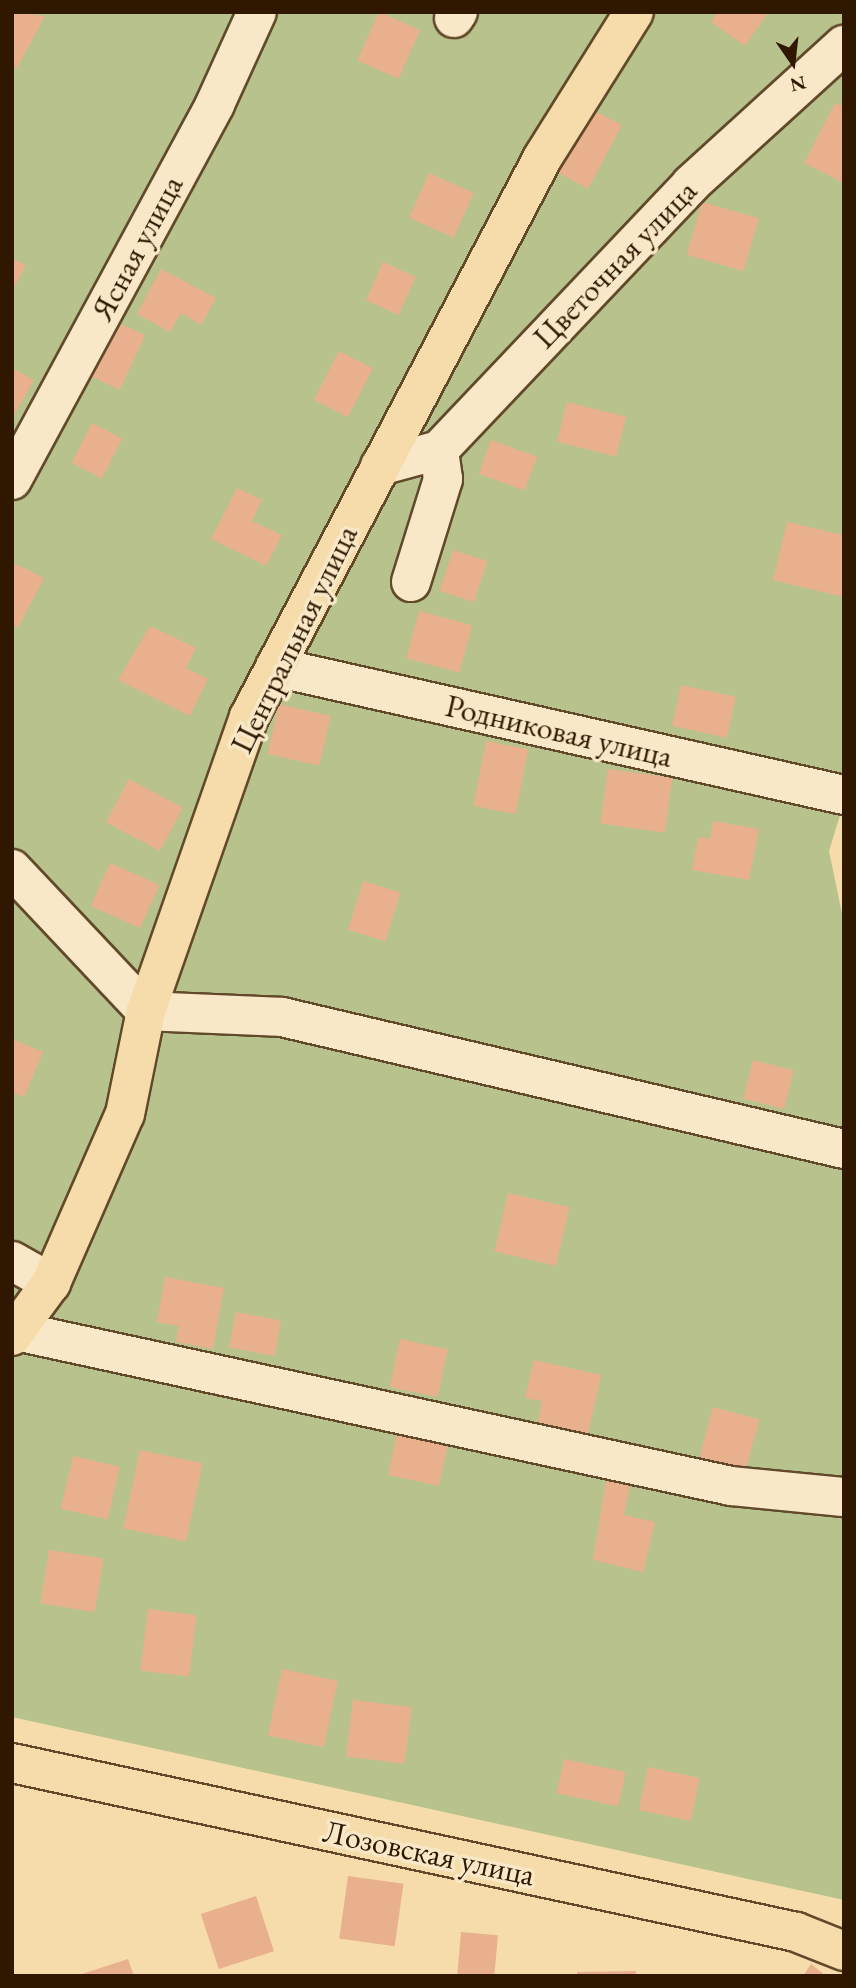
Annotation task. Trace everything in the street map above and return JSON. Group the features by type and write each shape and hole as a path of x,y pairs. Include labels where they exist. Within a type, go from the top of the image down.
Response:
{"main road":[{"name":"Центральная улица","path":"14,1333 51,1283 125,1114 146,1010 249,717 543,157 626,16"},
{"name":"Лозовская улица","path":"12,1763 796,1932 844,1951"}],"street":[{"name":"Ясная улица","path":"12,480 215,104 257,12"},
{"name":"Цветочная улица","path":"439,450 691,184 844,44"},
{"path":"380,466 439,450 443,479 411,582"},
{"name":"Родниковая улица","path":"275,667 844,795"},
{"path":"12,869 146,1010 282,1017 844,1149"},
{"path":"12,1261 51,1283"},
{"path":"14,1333 731,1486 844,1497"}],"green space":[{"path":"12,12 844,12 844,802 829,851 844,923 844,1900 12,1717"}],"building":[{"path":"12,12 45,16 17,68 12,65"},
{"path":"379,12 420,30 399,79 357,60"},
{"path":"718,12 768,13 745,46 711,22"},
{"path":"835,103 844,107 844,183 804,163"},
{"path":"584,105 622,125 588,189 550,169"},
{"path":"429,173 474,193 454,238 409,218"},
{"path":"702,202 759,218 744,271 687,255"},
{"path":"12,258 26,265 12,291"},
{"path":"383,262 416,277 399,315 366,300"},
{"path":"161,269 216,298 201,325 181,313 170,332 137,314"},
{"path":"108,318 145,335 120,390 83,372"},
{"path":"339,351 373,368 348,417 314,400"},
{"path":"12,368 34,380 12,419"},
{"path":"567,402 626,417 616,457 557,442"},
{"path":"92,423 122,438 102,479 72,463"},
{"path":"491,440 537,457 525,491 479,474"},
{"path":"237,488 262,500 252,521 282,535 266,566 211,539"},
{"path":"787,522 844,535 844,597 773,580"},
{"path":"453,550 487,561 474,602 440,591"},
{"path":"12,562 44,578 18,628 12,625"},
{"path":"419,611 472,625 459,673 406,658"},
{"path":"150,626 196,648 186,668 208,679 190,716 118,680"},
{"path":"681,685 736,697 727,738 672,726"},
{"path":"279,704 331,716 319,766 268,754"},
{"path":"486,741 528,749 516,814 473,806"},
{"path":"608,769 672,778 665,833 600,823"},
{"path":"129,779 183,808 160,851 106,822"},
{"path":"713,821 759,829 749,880 692,870 698,837 710,839"},
{"path":"110,863 159,885 140,928 91,906"},
{"path":"363,881 400,892 385,941 348,930"},
{"path":"12,1039 43,1052 24,1097 12,1092"},
{"path":"753,1060 794,1070 784,1109 743,1099"},
{"path":"508,1193 569,1207 556,1266 495,1251"},
{"path":"165,1277 224,1288 213,1349 176,1342 179,1326 157,1322"},
{"path":"236,1312 281,1321 274,1356 229,1347"},
{"path":"400,1339 448,1349 438,1397 390,1387"},
{"path":"534,1360 601,1375 588,1434 538,1422 542,1401 525,1398"},
{"path":"713,1407 759,1419 745,1472 699,1459"},
{"path":"397,1433 448,1444 439,1486 388,1475"},
{"path":"140,1450 203,1463 186,1542 123,1528"},
{"path":"73,1456 120,1467 108,1519 61,1509"},
{"path":"607,1475 631,1480 624,1515 655,1522 643,1572 593,1560"},
{"path":"49,1550 103,1559 95,1612 41,1603"},
{"path":"148,1609 197,1615 189,1677 140,1671"},
{"path":"282,1669 338,1681 324,1747 268,1736"},
{"path":"353,1700 412,1707 405,1764 346,1757"},
{"path":"564,1759 626,1772 618,1806 557,1793"},
{"path":"648,1767 700,1778 691,1821 639,1810"},
{"path":"348,1876 403,1884 395,1946 339,1938"},
{"path":"256,1896 274,1951 219,1969 201,1914"},
{"path":"461,1932 498,1935 494,1976 457,1976"},
{"path":"128,1959 134,1976 79,1976 79,1975"},
{"path":"811,1964 826,1976 803,1976"},
{"path":"636,1971 636,1976 577,1976 577,1972"}]}
